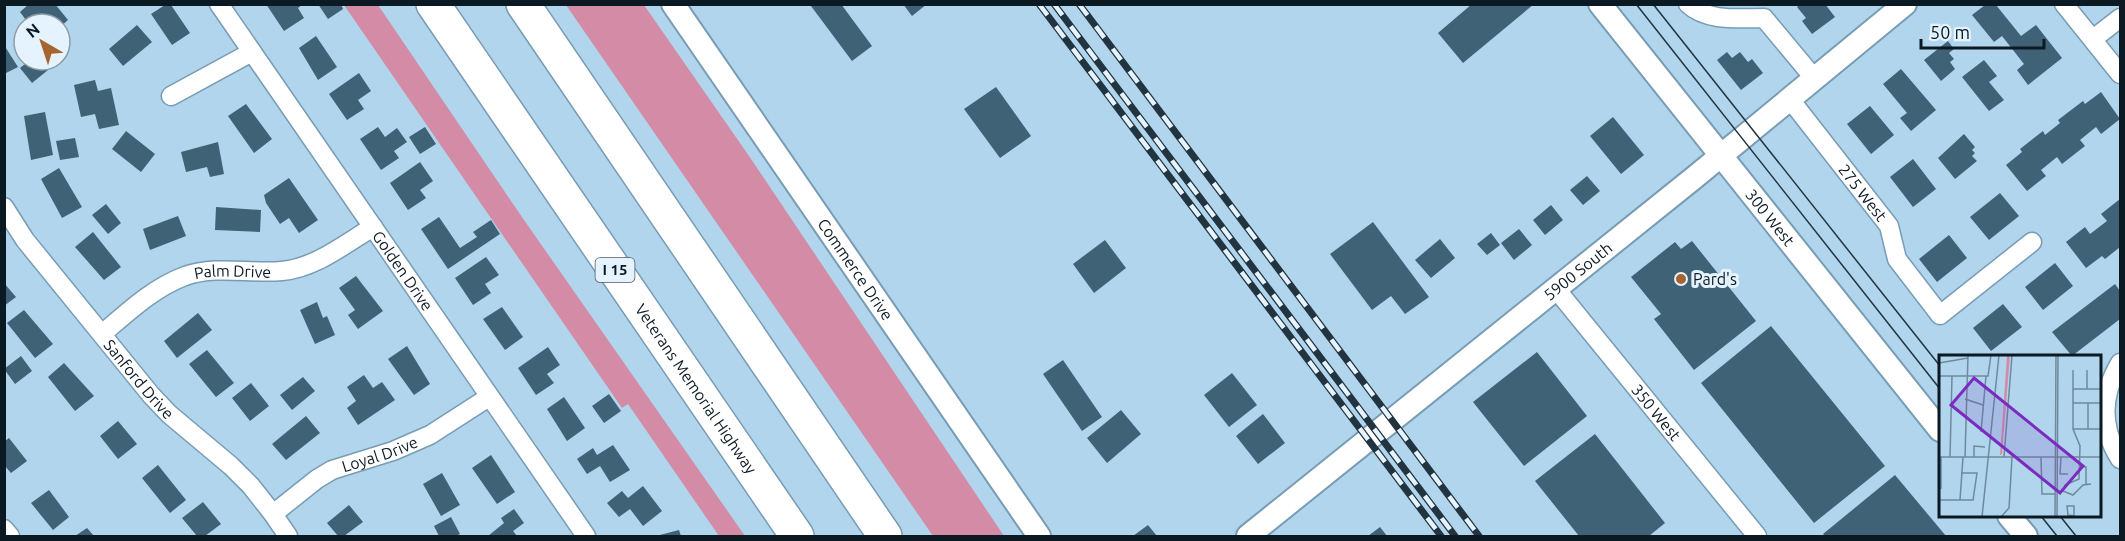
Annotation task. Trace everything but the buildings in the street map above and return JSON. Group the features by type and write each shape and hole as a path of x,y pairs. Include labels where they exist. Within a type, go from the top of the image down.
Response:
{"highway":[{"name":"Veterans Memorial Highway","path":"433,4 797,537"},
{"path":"523,4 885,537"}],"street":[{"name":"Golden Drive","path":"219,4 586,537"},
{"name":"Commerce Drive","path":"673,4 1039,537"},
{"name":"300 West","path":"1600,4 1939,428"},
{"path":"1688,4 1695,11 1707,15 1764,18 1814,78"},
{"name":"5900 South","path":"1248,537 1905,4"},
{"path":"2064,4 2121,74"},
{"path":"2093,39 2121,18"},
{"path":"171,96 252,52"},
{"name":"275 West","path":"1789,98 1889,226 1897,259 1940,315 2032,242"},
{"name":"Sanford Drive","path":"4,207 25,240 163,408 231,466 273,514 288,537"},
{"name":"Palm Drive","path":"102,334 151,294 187,276 215,270 282,271 297,268 312,263 373,227"},
{"name":"350 West","path":"1556,289 1757,537"},
{"path":"2121,363 2107,393 2105,409 2109,436 2121,459"},
{"name":"Loyal Drive","path":"273,514 332,470 393,451 430,435 489,397"},
{"path":"2010,517 2026,537"},
{"path":"4,529 10,537"}],"shaded area":[{"path":"344,5 378,5 524,220 745,536 719,536 628,404 622,408"},
{"path":"566,5 644,5 749,156 1004,536 933,536"}],"tram line":[{"path":"1636,4 1939,388"},
{"path":"1653,4 1939,365"},
{"path":"2042,517 2057,536"},
{"path":"2061,517 2076,536"}],"railway":[{"path":"1039,4 1441,536"},
{"path":"1054,4 1455,536"},
{"path":"1079,4 1479,536"}],"place":[{"name":"Pard's","path":"1681,279"}]}
